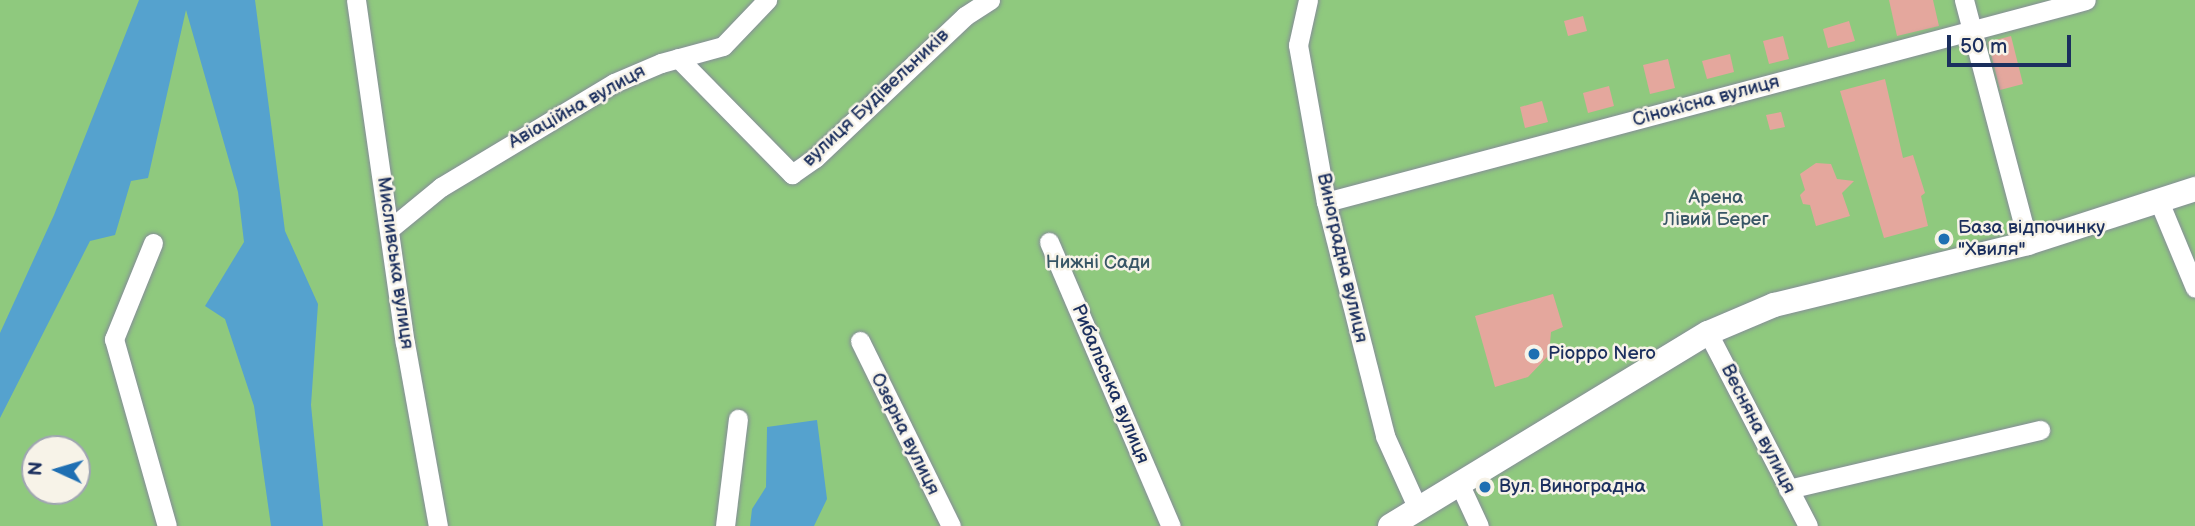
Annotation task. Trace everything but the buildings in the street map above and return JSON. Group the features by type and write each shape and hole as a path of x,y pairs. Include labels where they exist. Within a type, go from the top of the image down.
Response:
{"street":[{"name":"Мисливська вулиця","path":"356,0 391,228 405,343 438,526"},
{"name":"Авіаційна вулиця","path":"391,228 441,187 614,83 678,58 723,46 767,0"},
{"name":"вулиця Будівельників","path":"678,58 792,174 815,158 835,135 965,16 990,0"},
{"name":"Виноградна вулиця","path":"1308,0 1298,45 1326,202 1385,436 1418,509"},
{"path":"1964,0 2028,243"},
{"name":"Сінокісна вулиця","path":"1326,202 2086,0"},
{"path":"1391,526 1708,333 1774,305 2028,243 2195,189"},
{"path":"2158,199 2195,288"},
{"name":"Рибальська вулиця","path":"1049,242 1171,526"},
{"path":"153,243 114,339 167,526"},
{"name":"Весняна вулиця","path":"1708,333 1808,526"},
{"name":"Озерна вулиця","path":"860,341 951,526"},
{"path":"725,526 738,419"},
{"path":"1788,489 2040,430"},
{"path":"1458,483 1479,526"}],"green space":[{"name":"Нижні Сади","path":"0,0 2195,0 2195,526 0,526"}],"water":[{"path":"139,0 255,0 285,231 318,304 311,405 323,526 271,526 254,406 225,319 205,306 244,242 238,192 186,10 148,178 131,181 115,235 90,241 0,418 0,333 54,215"},
{"path":"817,420 827,499 814,526 750,526 752,509 766,487 767,427"}],"place":[{"name":"База відпочинку \"Хвиля\"","path":"1944,239"},
{"name":"Pioppo Nero","path":"1534,354"},
{"name":"Вул. Виноградна","path":"1485,487"}],"park label":[{"name":"Арена Лівий Берег","path":"1716,209"}]}
